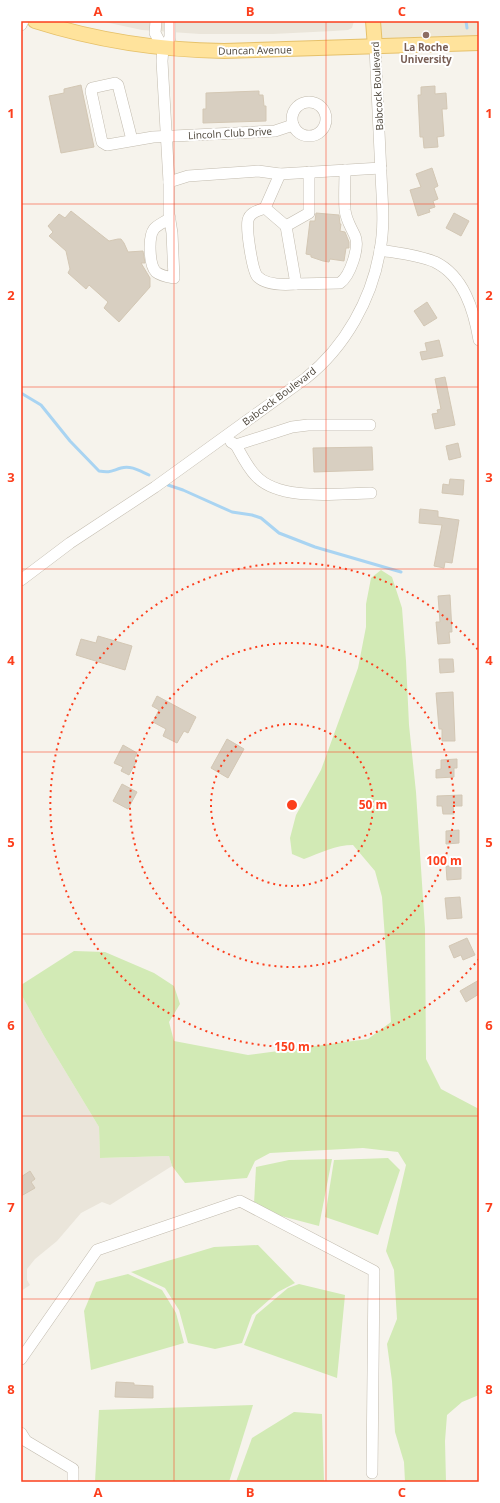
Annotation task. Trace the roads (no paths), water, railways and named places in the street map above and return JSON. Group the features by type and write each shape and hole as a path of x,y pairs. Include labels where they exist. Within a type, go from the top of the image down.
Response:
{"main road":[{"name":"Duncan Avenue","path":"35,21 68,32 101,39 185,50 224,51 479,43"},
{"name":"Babcock Boulevard","path":"373,21 375,47"}],"street":[{"path":"21,25 23,21"},
{"path":"156,21 155,33 163,48"},
{"path":"170,21 170,38 163,48 162,61 174,278 162,275 155,271 152,265 150,248 151,236 154,229 170,218"},
{"name":"Babcock Boulevard","path":"21,580 70,543 155,487 306,378 332,353 341,341 361,309 369,292 380,250 383,220 375,47"},
{"name":"Lincoln Club Drive","path":"132,140 118,85 116,83 92,88 91,91 102,142 107,145 152,137 275,131 293,125"},
{"path":"169,182 188,176 258,170 280,174 381,168"},
{"path":"280,174 265,208 253,212 248,220 254,270 258,277 265,281 283,285 340,283 345,280 352,266 356,242 345,211 345,170"},
{"path":"286,226 309,213 309,172"},
{"path":"265,208 286,226 296,284"},
{"path":"380,250 424,259 434,262 447,270 467,297 479,340"},
{"path":"236,446 292,427 308,425 370,425"},
{"path":"223,438 236,446 256,476 266,484 278,490 296,494 371,493"},
{"path":"21,1359 97,1250 240,1202 374,1271 372,1473"},
{"path":"21,1433 26,1442 73,1469 73,1482"}],"waterway":[{"path":"466,21 467,28"},
{"path":"21,393 41,405 70,441 99,471 108,472 128,467 149,475"},
{"path":"168,485 183,490 232,512 261,518 279,533 315,547 401,572"}],"place":[{"name":"La Roche University","path":"426,35"}]}
